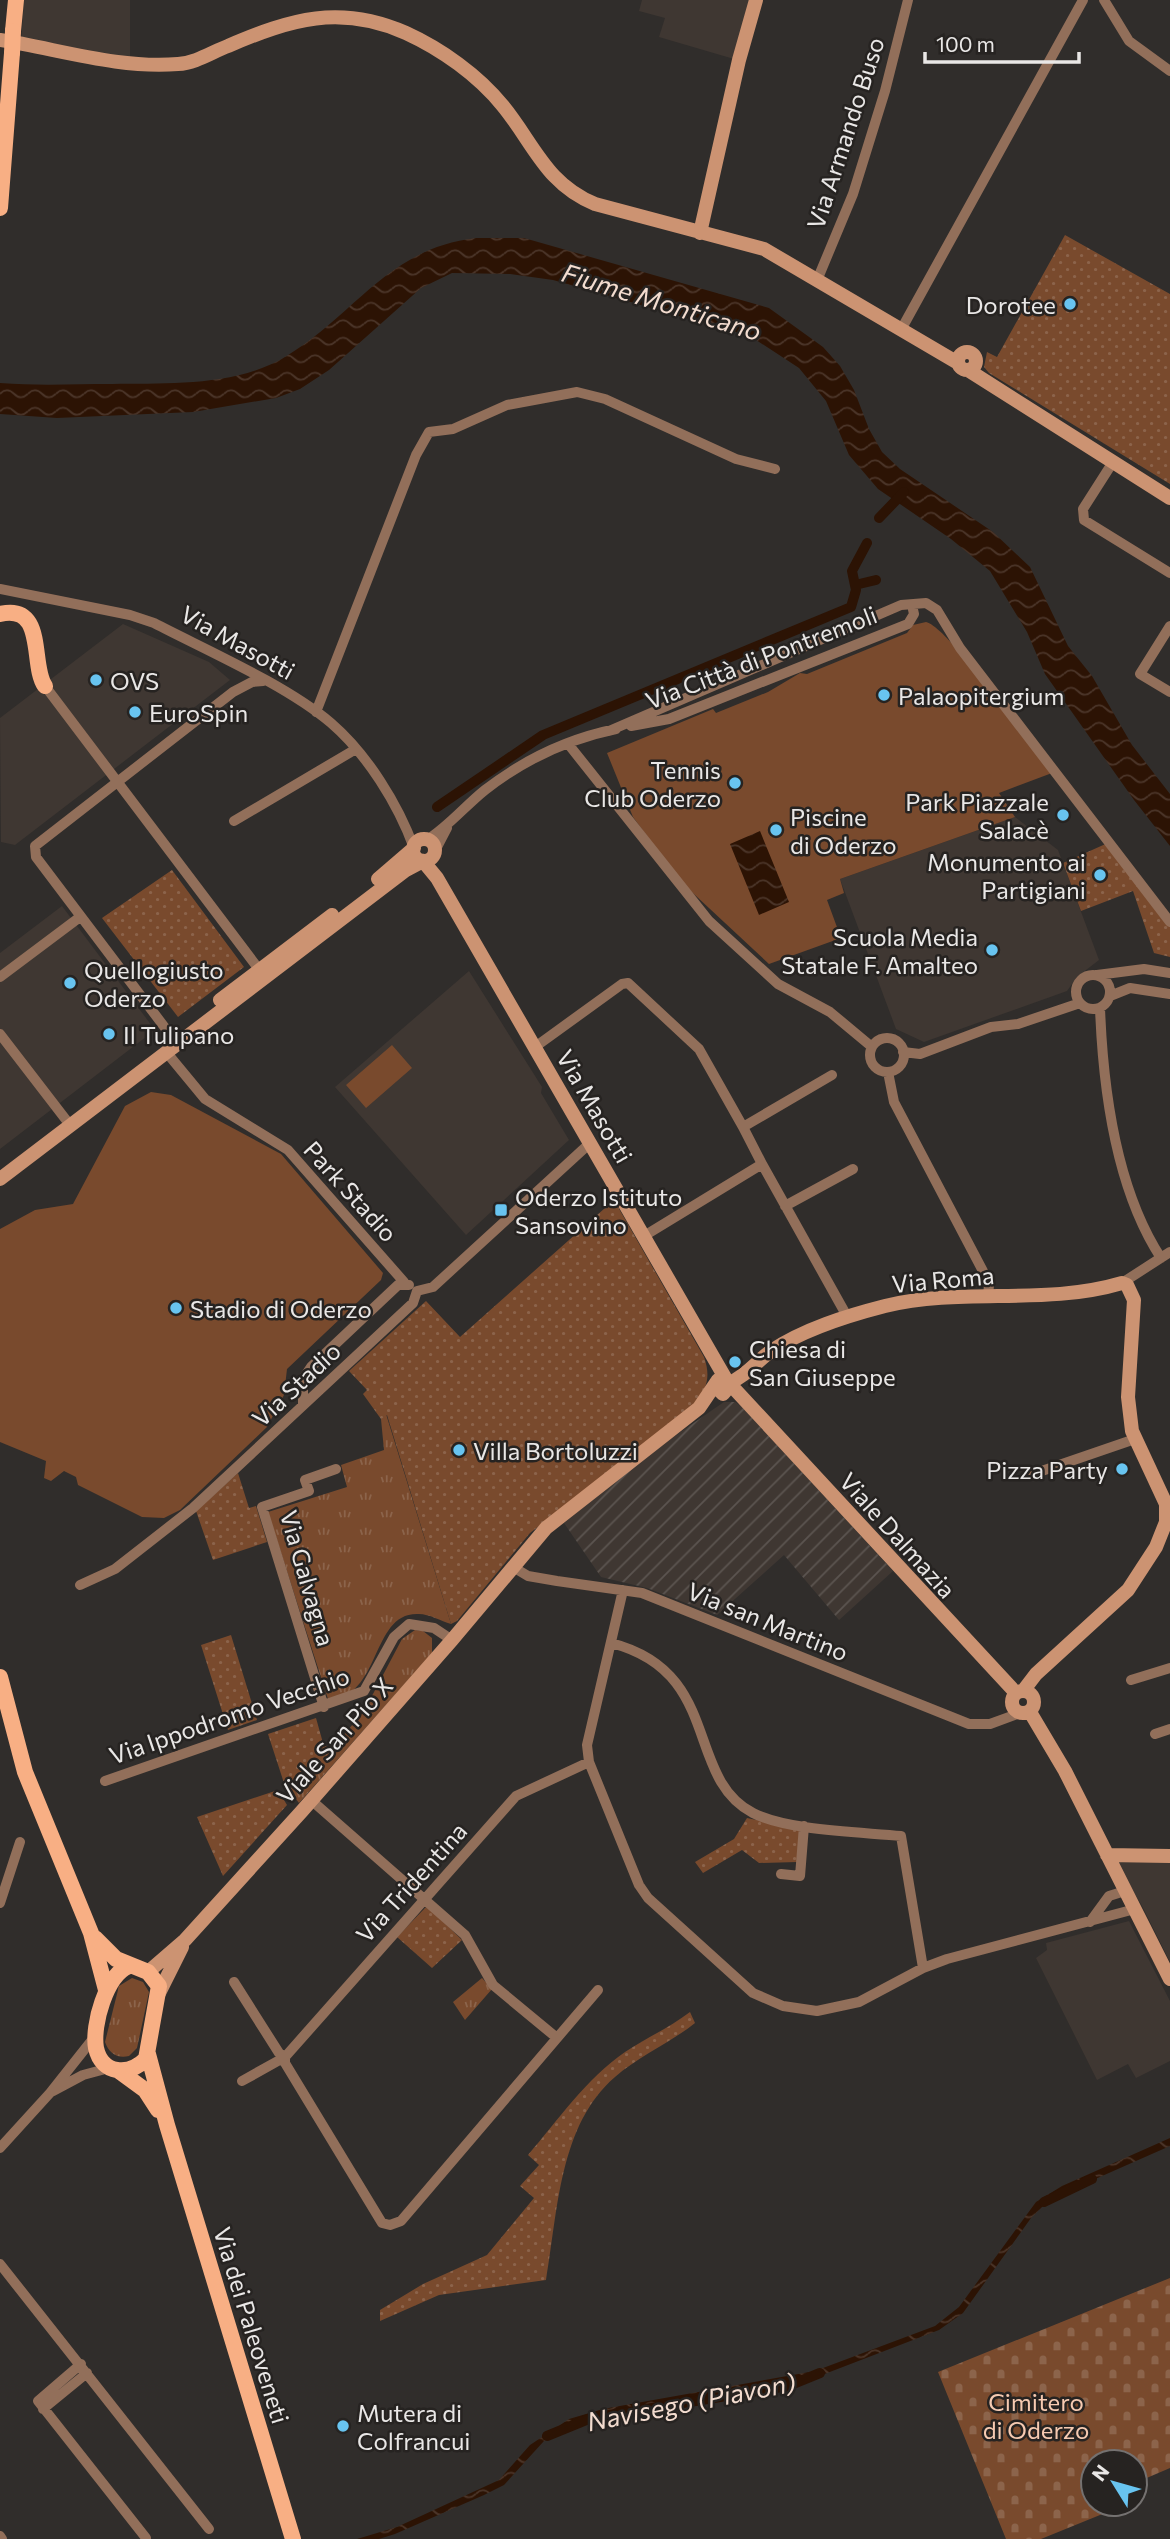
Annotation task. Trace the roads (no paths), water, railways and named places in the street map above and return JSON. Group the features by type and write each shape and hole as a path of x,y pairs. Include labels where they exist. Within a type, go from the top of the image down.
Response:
{"main road":[{"path":"0,208 12,53 7,35 16,0"},
{"path":"0,614 17,615 29,623 36,635 37,667 45,686"},
{"path":"0,1677 25,1772 91,1933 106,1990"},
{"path":"91,1933 107,1952 128,1966 148,1972 156,1981 159,1993 148,2054 139,2065 114,2069 98,2053 96,2035 106,1990 115,1974 128,1966"},
{"name":"Via dei Paleoveneti","path":"148,2054 293,2539"},
{"name":"Via dei Paleoveneti","path":"114,2069 145,2090 167,2124"}],"street":[{"path":"700,233 739,60 756,0"},
{"name":"Via Armando Buso","path":"818,278 853,194 885,91 908,0"},
{"path":"901,328 1083,0"},
{"path":"1104,0 1129,41 1170,71"},
{"path":"7,35 130,63 182,64 285,23 347,16 373,20 427,44 478,81 502,105 552,176 573,194 595,204 764,249 962,362 986,382 1170,498"},
{"path":"316,712 402,489 429,432 453,429 506,405 577,392 605,399 736,459 775,469"},
{"path":"1113,462 1083,509 1084,520 1170,573"},
{"name":"Via Masotti","path":"0,589 145,619 236,666 316,712 356,749 401,819 426,849 437,878 712,1357 722,1387"},
{"path":"912,606 926,603 937,610 960,648 1170,922"},
{"name":"Via Città di Pontremoli","path":"426,849 486,789 532,758 560,745 569,745 582,736 609,731 672,717 773,682 908,624 914,614 912,606 901,605 609,731"},
{"path":"1170,626 1140,674 1170,692"},
{"path":"766,662 773,682"},
{"path":"233,692 239,680 236,666"},
{"path":"172,1037 36,857 35,846 116,780 233,692 252,682 263,681"},
{"path":"45,686 262,974"},
{"path":"672,717 673,703"},
{"path":"569,745 709,920 778,984 830,1012 872,1047"},
{"path":"234,821 356,749"},
{"path":"0,1167 167,1053 390,870 426,849"},
{"path":"0,977 80,917"},
{"path":"1100,1008 1090,1009 1080,1003 1076,993 1079,983 1087,976 1144,969 1170,973"},
{"path":"0,1179 172,1037 262,974"},
{"path":"1097,975 1106,980 1110,996"},
{"path":"535,1047 622,984 628,983 699,1049 848,1318"},
{"path":"1166,1255 1128,1189 1115,1139 1102,1059 1100,1008 1110,996 1130,988 1170,994"},
{"path":"903,1052 920,1054 991,1027 1018,1024 1080,1003"},
{"path":"0,1034 67,1122"},
{"path":"890,1039 899,1043 903,1052 898,1067 888,1072 878,1069 872,1062 872,1047 880,1040 890,1039"},
{"name":"Park Stadio","path":"167,1053 205,1099 288,1150 404,1282 417,1291"},
{"path":"888,1072 894,1102 984,1273 989,1285 988,1296"},
{"path":"744,1127 832,1075"},
{"path":"417,1291 433,1287 589,1144"},
{"path":"644,1236 762,1164"},
{"path":"785,1206 853,1169"},
{"name":"Via Roma","path":"513,1567 546,1528 722,1387 784,1343 885,1306 925,1300 988,1296 1080,1294 1122,1283 1166,1255"},
{"path":"1020,1703 1046,1665 1113,1606 1140,1573 1156,1547 1166,1522 1166,1482 1146,1465 1135,1439 1128,1397 1134,1300 1142,1272"},
{"path":"303,1405 303,1379 313,1364 404,1282"},
{"path":"1122,1283 1130,1288 1134,1300"},
{"name":"Via Stadio","path":"80,1585 114,1569 158,1538 413,1303 417,1291"},
{"path":"313,1364 314,1376 328,1383"},
{"name":"Viale Dalmazia","path":"722,1387 748,1405 1020,1703 1065,1771 1170,1979"},
{"path":"1033,1474 1135,1439"},
{"name":"Via Galvagna","path":"324,1706 262,1507 309,1491 305,1480 335,1469"},
{"name":"Via san Martino","path":"513,1567 538,1578 642,1593 968,1724 990,1724 1002,1720 1020,1703"},
{"name":"Viale San Pio X","path":"148,1972 185,1940 312,1800 513,1567"},
{"path":"623,1590 587,1737 589,1762 624,1851 646,1895 753,1993 800,2011 833,2010 859,2002 923,1968 1135,1909"},
{"name":"Via Ippodromo Vecchio","path":"104,1781 364,1691 394,1637 410,1624 434,1628 452,1640"},
{"path":"611,1643 640,1653 671,1674 688,1700 723,1783 740,1804 765,1818 804,1826 901,1836 923,1968"},
{"path":"1131,1680 1170,1668"},
{"path":"1155,1734 1170,1729"},
{"name":"Via Tridentina","path":"242,2081 285,2057 516,1796 589,1762"},
{"path":"312,1800 465,1935 493,1986 557,2038"},
{"path":"781,1874 800,1876 804,1826"},
{"path":"0,1903 20,1842"},
{"path":"1107,1855 1170,1856"},
{"path":"1090,1922 1109,1896 1125,1891"},
{"name":"Viale San Pio X","path":"159,1993 185,1940"},
{"path":"234,1982 279,2053 285,2057 285,2063 382,2223 390,2225 401,2221 598,1990"},
{"path":"0,2148 50,2093 96,2035"},
{"path":"50,2093 83,2075 114,2069"},
{"path":"0,2264 209,2529"},
{"path":"84,2369 41,2405 146,2538"}],"water":[{"name":"Fiume Monticano","path":"476,238 524,238 769,308 823,347 840,366 854,390 869,429 882,452 900,469 993,532 1030,567 1068,646 1092,676 1132,745 1170,794 1170,846 1045,674 1027,632 990,571 951,539 878,489 849,455 826,401 799,368 750,336 553,280 510,274 452,273 421,288 329,370 300,389 276,398 193,412 57,418 0,414 0,383 178,383 245,374 265,367 310,340 395,269 445,244"},
{"path":"760,831 789,902 759,915 730,844"},
{"path":"1170,2138 1170,2146 1050,2199 1031,2218 963,2313 939,2330 822,2375 767,2388 588,2418 544,2441 504,2485 395,2534 379,2539 357,2539 397,2527 499,2480 530,2445 569,2419 603,2409 815,2371 935,2326 959,2307 1036,2202 1062,2186"}],"waterway":[{"path":"879,518 904,492"},
{"path":"437,807 543,735 851,607 856,590 852,571 867,543"},
{"path":"855,585 876,580"},
{"name":"Navisego (Piavon)","path":"1044,2202 1092,2179"},
{"name":"Navisego (Piavon)","path":"547,2436 591,2418 788,2386 820,2373"}],"place":[{"name":"Dorotee","path":"1070,304"},
{"name":"OVS","path":"96,680"},
{"name":"Palaopitergium","path":"884,695"},
{"name":"EuroSpin","path":"135,712"},
{"name":"Tennis Club Oderzo","path":"735,783"},
{"name":"Park Piazzale Salacè","path":"1063,815"},
{"name":"Piscine di Oderzo","path":"776,830"},
{"name":"Monumento ai Partigiani","path":"1100,875"},
{"name":"Scuola Media Statale F. Amalteo","path":"992,950"},
{"name":"Quellogiusto Oderzo","path":"70,983"},
{"name":"Il Tulipano","path":"109,1034"},
{"name":"Oderzo Istituto Sansovino","path":"501,1210"},
{"name":"Stadio di Oderzo","path":"176,1308"},
{"name":"Chiesa di San Giuseppe","path":"735,1362"},
{"name":"Villa Bortoluzzi","path":"459,1450"},
{"name":"Pizza Party","path":"1122,1469"},
{"name":"Mutera di Colfrancui","path":"343,2426"}],"park label":[{"name":"Cimitero di Oderzo","path":"1036,2415"}]}
